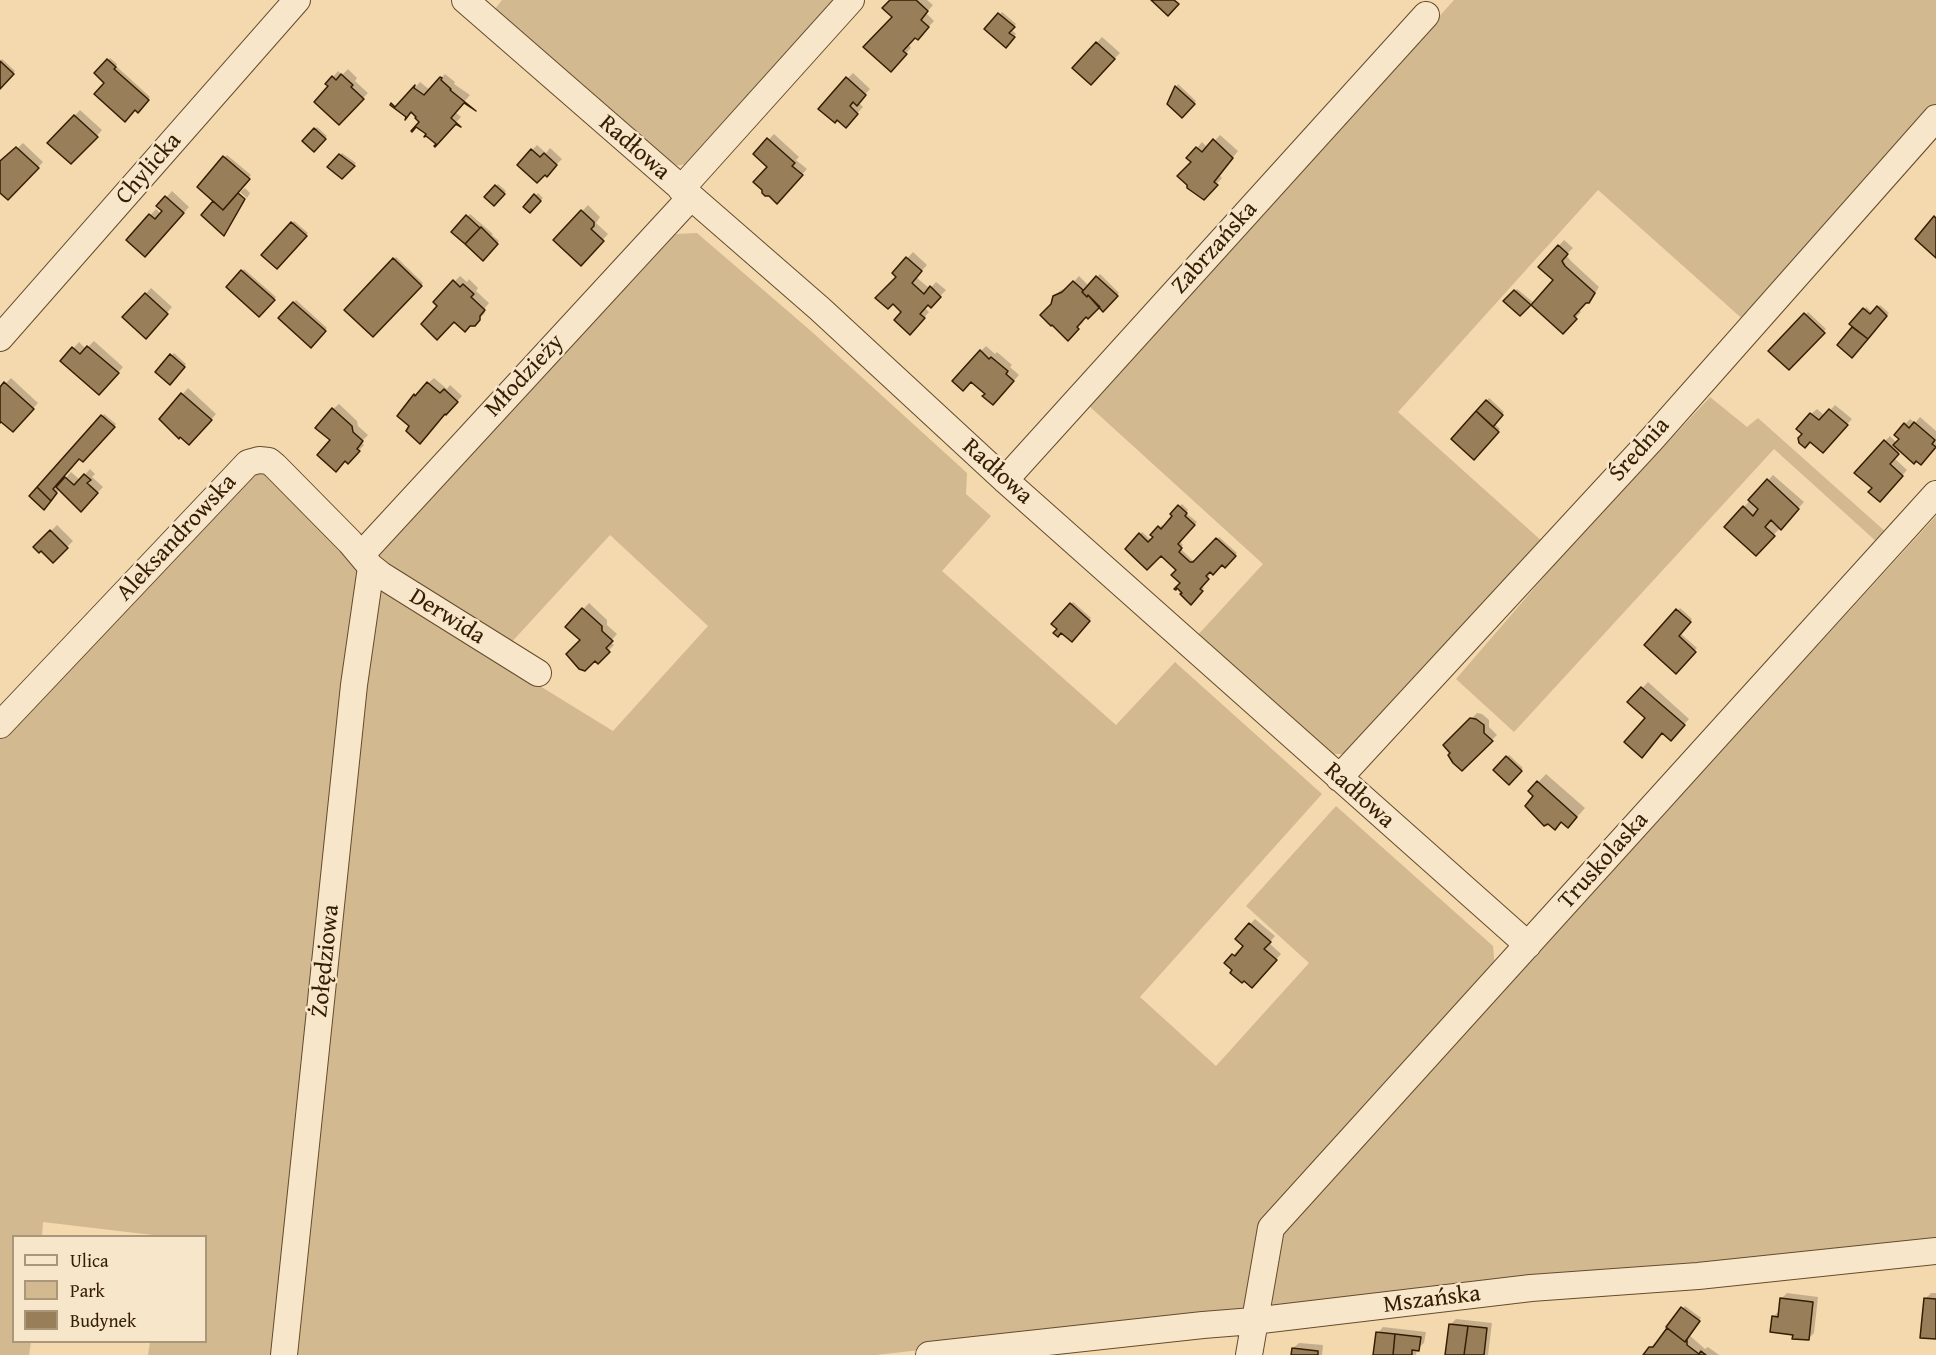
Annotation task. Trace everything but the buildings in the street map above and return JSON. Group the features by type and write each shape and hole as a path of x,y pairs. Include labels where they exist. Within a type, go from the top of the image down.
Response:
{"street":[{"name":"Chylicka","path":"0,338 297,0"},
{"name":"Radłowa","path":"465,0 820,309 1005,480 1528,945"},
{"name":"Młodzieży","path":"366,561 851,0"},
{"name":"Zabrzańska","path":"1005,480 1426,15"},
{"name":"Średnia","path":"1340,778 1644,447 1936,118"},
{"name":"Aleksandrowska","path":"0,724 248,463 269,461 366,561"},
{"name":"Truskolaska","path":"1253,1321 1271,1228 1936,494"},
{"name":"Derwida","path":"366,561 393,583 538,673"},
{"name":"Żołędziowa","path":"284,1355 366,561"},
{"name":"Mszańska","path":"928,1355 1253,1321 1531,1288 1698,1276 1936,1251"},
{"path":"1249,1355 1253,1321"}],"green space":[{"path":"502,0 842,0 694,163 674,166 495,9"},
{"path":"1454,0 1936,0 1936,112 1747,323 1598,190 1398,412 1544,543 1356,754 1333,754 1196,637 1263,564 1089,406"},
{"path":"697,233 811,331 967,473 966,494 991,516 942,571 1116,725 1175,662 1322,794 1140,997 1216,1066 1309,963 1246,906 1336,806 1493,946 1495,967 1313,1165 1244,1307 1230,1315 876,1355 291,1355 355,781 380,591 613,731 708,626 610,535 509,645 368,556 620,283 627,287 676,234"},
{"path":"1710,397 1747,427 1758,418 1887,533 1878,543 1774,449 1514,732 1456,679 1567,550"},
{"path":"259,470 361,566 276,1355 148,1355 150,1343 207,1343 207,1235 153,1235 43,1222 42,1235 12,1235 12,1343 31,1343 29,1355 0,1355 0,740"},
{"path":"1936,516 1936,1241 1272,1306 1280,1233"}]}
